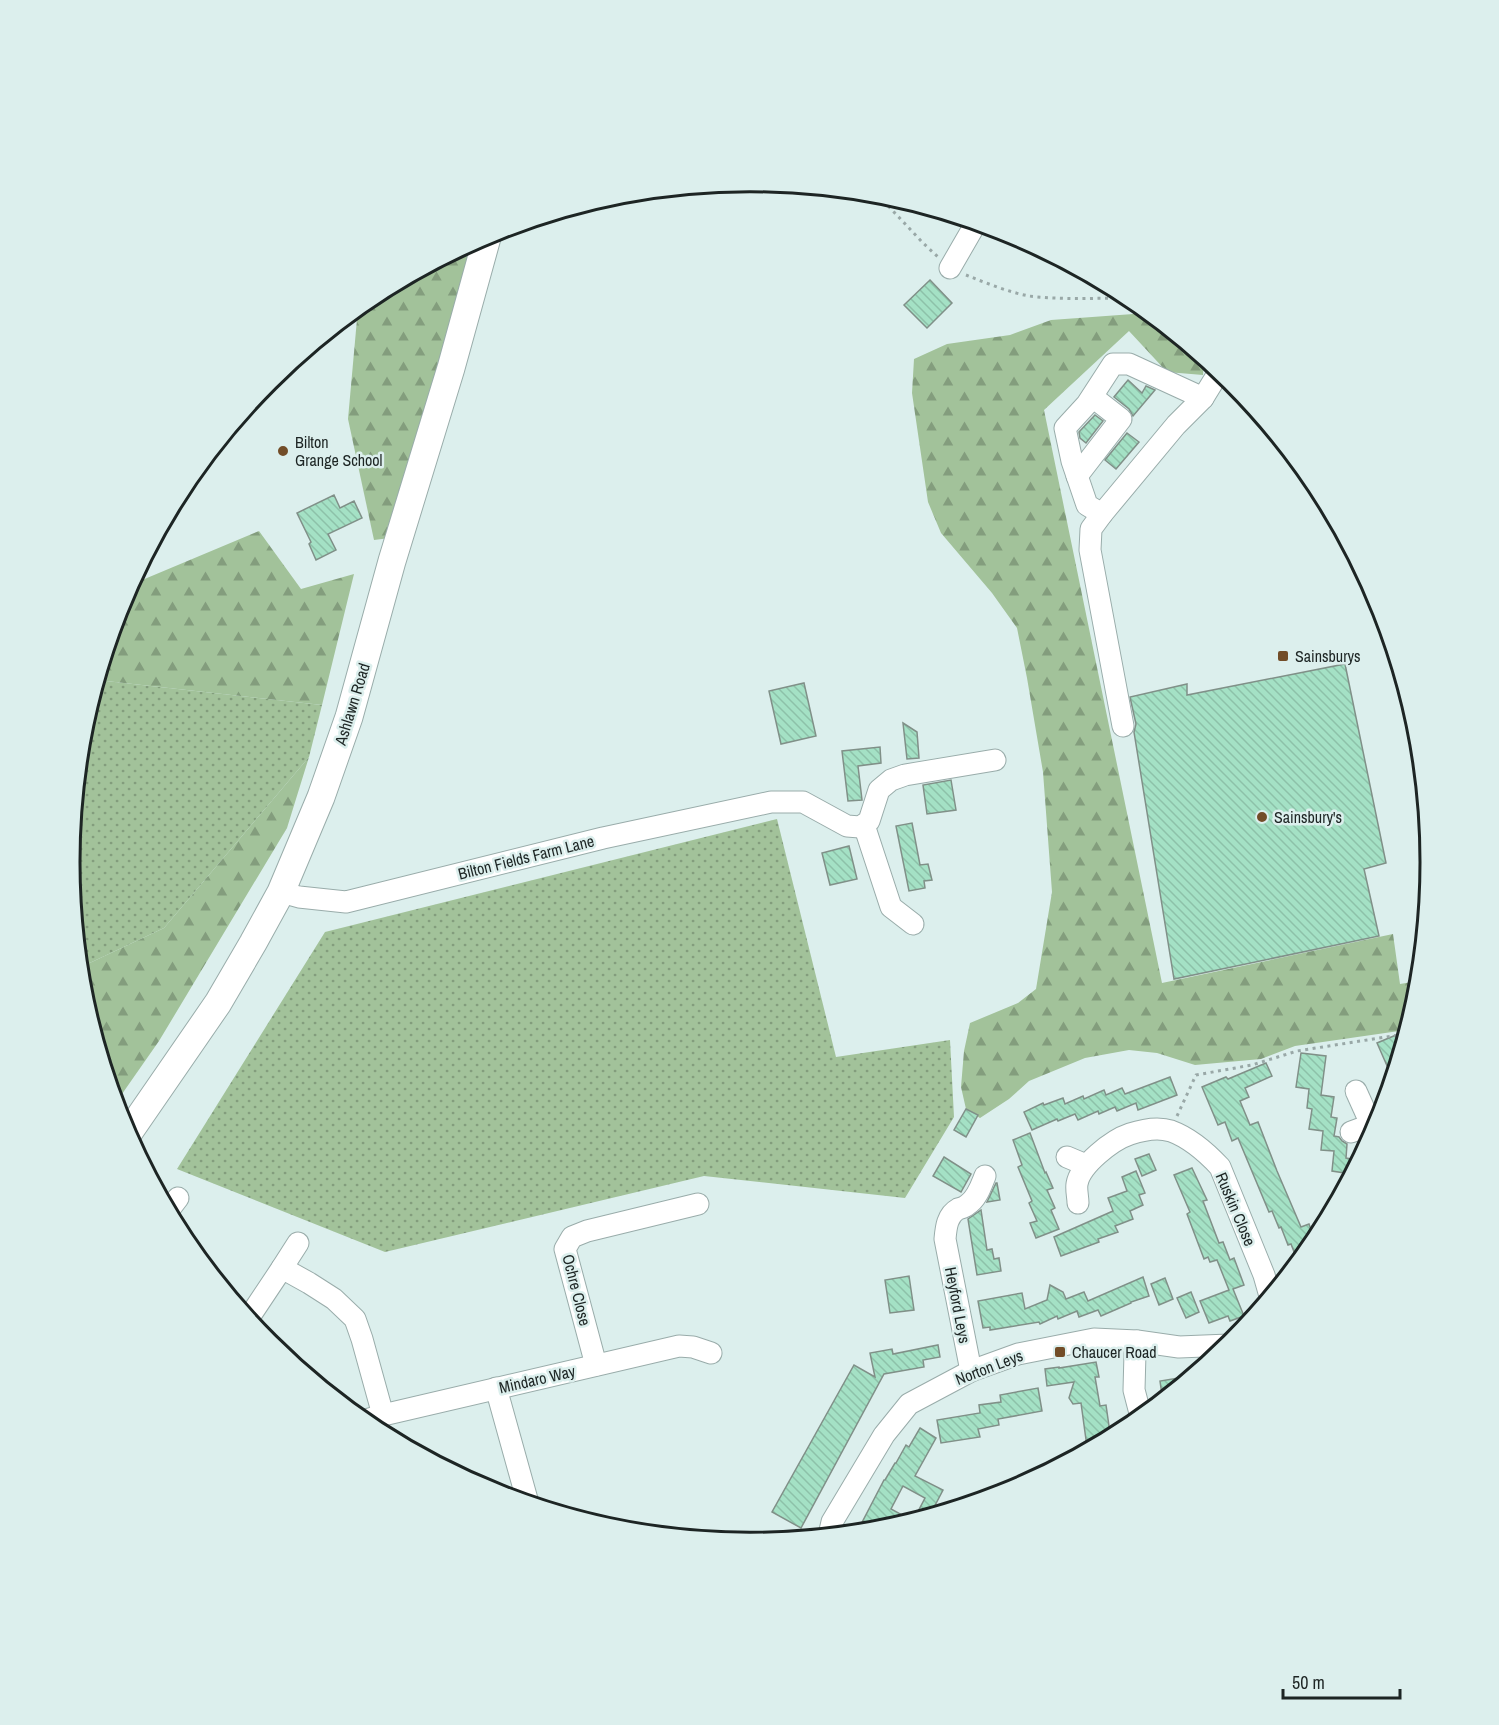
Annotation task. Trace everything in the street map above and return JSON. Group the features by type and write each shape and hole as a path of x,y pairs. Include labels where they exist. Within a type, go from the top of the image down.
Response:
{"main road":[{"name":"Ashlawn Road","path":"134,1125 218,1003 281,892 321,797 349,717 392,561 451,368 484,248"}],"street":[{"path":"950,268 972,231"},
{"path":"1102,514 1088,505 1072,460 1065,428 1091,401 1113,364 1129,363 1199,402"},
{"path":"1124,726 1090,550 1091,529 1215,381"},
{"path":"1077,476 1121,419 1091,401"},
{"path":"913,924 891,907 864,825 869,821 879,790 891,780 905,775 995,760"},
{"name":"Bilton Fields Farm Lane","path":"281,892 299,897 346,902 603,838 771,802 803,802 847,826 861,827 864,825"},
{"path":"1356,1091 1364,1127"},
{"path":"1078,1203 1077,1161 1129,1134 1151,1129 1170,1131"},
{"name":"Ruskin Close","path":"1170,1131 1194,1144 1220,1167 1267,1287"},
{"name":"Heyford Leys","path":"970,1371 945,1239 949,1218 955,1210 968,1205 976,1196 985,1176"},
{"name":"Ochre Close","path":"596,1365 565,1250 572,1237 587,1231 698,1204"},
{"path":"253,1311 298,1243"},
{"path":"282,1268 334,1299 355,1319 383,1414"},
{"name":"Norton Leys","path":"831,1528 884,1435 909,1404 970,1371 1018,1353 1094,1339 1137,1341 1179,1347 1212,1346"},
{"path":"1137,1341 1134,1390 1139,1408"},
{"name":"Mindaro Way","path":"373,1417 679,1346 693,1347 711,1353"},
{"path":"496,1388 525,1494"}],"path":[{"path":"889,207 950,268 991,285 1028,296 1111,298"},
{"path":"1170,1131 1196,1075 1251,1065 1297,1051 1397,1035"}],"green space":[{"path":"471,254 390,538 374,540 348,419 357,320 415,282"},
{"path":"1134,314 1203,371 1203,375 1167,372 1129,331 1044,410 1162,983 1393,934 1400,984 1409,983 1398,1031 1295,1046 1261,1059 1195,1065 1157,1053 1129,1050 1085,1058 1029,1081 1009,1099 980,1118 966,1109 961,1087 964,1051 970,1023 1018,1003 1036,989 1052,892 1043,772 1017,628 992,593 941,533 928,502 912,393 914,359 947,344 1010,335 1051,320"},
{"path":"259,531 301,589 354,574 322,705 105,681 115,647 143,580"},
{"path":"105,681 322,705 309,757 164,928 87,964 81,906 81,819 92,732"},
{"path":"309,757 287,828 159,1041 122,1095 102,1036 87,964 164,928"},
{"path":"777,819 836,1057 950,1040 954,1117 905,1198 704,1176 385,1252 177,1169 325,932"}],"building":[{"path":"930,280 952,303 927,328 904,305"},
{"path":"1128,380 1142,393 1146,386 1155,390 1133,416 1129,409 1114,397"},
{"path":"1095,415 1103,421 1086,443 1080,438 1079,432"},
{"path":"1127,433 1139,442 1116,469 1105,460"},
{"path":"334,495 340,508 354,501 362,518 328,534 336,550 316,560 309,544 311,542 297,513"},
{"name":"Sainsbury's","path":"1345,664 1386,863 1364,869 1379,936 1174,979 1130,697 1187,684 1187,695"},
{"path":"804,683 816,736 781,744 769,691"},
{"path":"903,723 917,732 919,758 907,759"},
{"path":"880,747 881,763 858,766 862,800 848,801 842,751"},
{"path":"951,780 956,810 927,814 923,785"},
{"path":"912,823 920,865 928,864 932,880 924,881 925,888 909,891 896,826"},
{"path":"849,846 857,879 830,885 822,853"},
{"path":"1396,1035 1387,1067 1377,1043"},
{"path":"1301,1053 1326,1056 1321,1095 1334,1097 1331,1117 1337,1118 1334,1136 1347,1144 1346,1158 1350,1159 1343,1173 1332,1171 1334,1151 1321,1150 1323,1131 1309,1129 1312,1109 1307,1108 1309,1089 1296,1087"},
{"path":"1266,1063 1272,1076 1245,1088 1249,1097 1240,1101 1250,1125 1258,1122 1301,1227 1309,1224 1311,1229 1294,1252 1291,1244 1288,1245 1272,1211 1269,1212 1238,1138 1232,1141 1225,1122 1218,1125 1202,1087 1226,1077 1228,1079"},
{"path":"1170,1077 1177,1095 1138,1110 1136,1103 1117,1111 1115,1107 1099,1114 1098,1111 1078,1120 1075,1114 1032,1130 1024,1112 1043,1103 1044,1105 1063,1098 1065,1104 1104,1090 1106,1095 1122,1088 1125,1094"},
{"path":"966,1109 978,1115 966,1137 954,1130"},
{"path":"1030,1133 1053,1188 1047,1190 1055,1208 1051,1210 1059,1229 1036,1238 1030,1223 1037,1221 1029,1203 1032,1201 1018,1167 1022,1165 1013,1140"},
{"path":"1149,1154 1156,1170 1142,1176 1135,1159"},
{"path":"944,1157 971,1174 961,1192 933,1176"},
{"path":"1192,1168 1207,1200 1203,1201 1219,1243 1223,1242 1230,1260 1234,1258 1244,1285 1233,1289 1243,1314 1241,1317 1230,1321 1228,1316 1209,1323 1200,1301 1229,1290 1217,1260 1210,1262 1208,1257 1204,1259 1187,1214 1190,1212 1174,1175"},
{"path":"1136,1171 1145,1193 1139,1195 1143,1205 1130,1211 1133,1219 1115,1226 1118,1232 1098,1239 1099,1242 1061,1256 1054,1237 1113,1211 1108,1198 1127,1191 1122,1177"},
{"path":"996,1183 1000,1200 987,1202"},
{"path":"981,1210 987,1250 992,1249 994,1259 999,1258 1001,1271 977,1275 968,1219"},
{"path":"909,1276 914,1310 890,1313 885,1280"},
{"path":"1143,1277 1149,1296 1101,1316 1098,1310 1079,1317 1077,1311 1058,1319 1057,1316 1040,1324 1039,1322 990,1330 990,1327 983,1328 978,1301 1022,1293 1025,1309 1047,1300 1050,1285 1063,1292 1066,1299 1084,1292 1088,1301"},
{"path":"1165,1278 1173,1299 1159,1305 1151,1284"},
{"path":"1191,1292 1199,1312 1186,1318 1177,1298"},
{"path":"938,1345 940,1357 923,1360 924,1367 884,1374 801,1528 772,1512 854,1365 875,1377 870,1353 892,1349 893,1354"},
{"path":"1096,1362 1099,1377 1095,1377 1100,1406 1106,1405 1109,1428 1086,1442 1081,1403 1073,1404 1069,1398 1074,1382 1047,1386 1045,1369"},
{"path":"1176,1378 1161,1390 1160,1381"},
{"path":"1038,1388 1042,1411 998,1419 999,1425 978,1429 980,1437 941,1443 937,1420 980,1413 979,1405 1001,1402 1000,1395"},
{"path":"920,1428 936,1438 915,1476 943,1490 934,1506 918,1511 925,1498 903,1486 891,1509 902,1515 862,1523 884,1480 906,1445 909,1447"}],"place":[{"name":"Bilton Grange School","path":"283,451"},
{"name":"Sainsburys","path":"1283,656"},
{"name":"Sainsbury's","path":"1262,817"},
{"name":"Chaucer Road","path":"1060,1352"}]}
